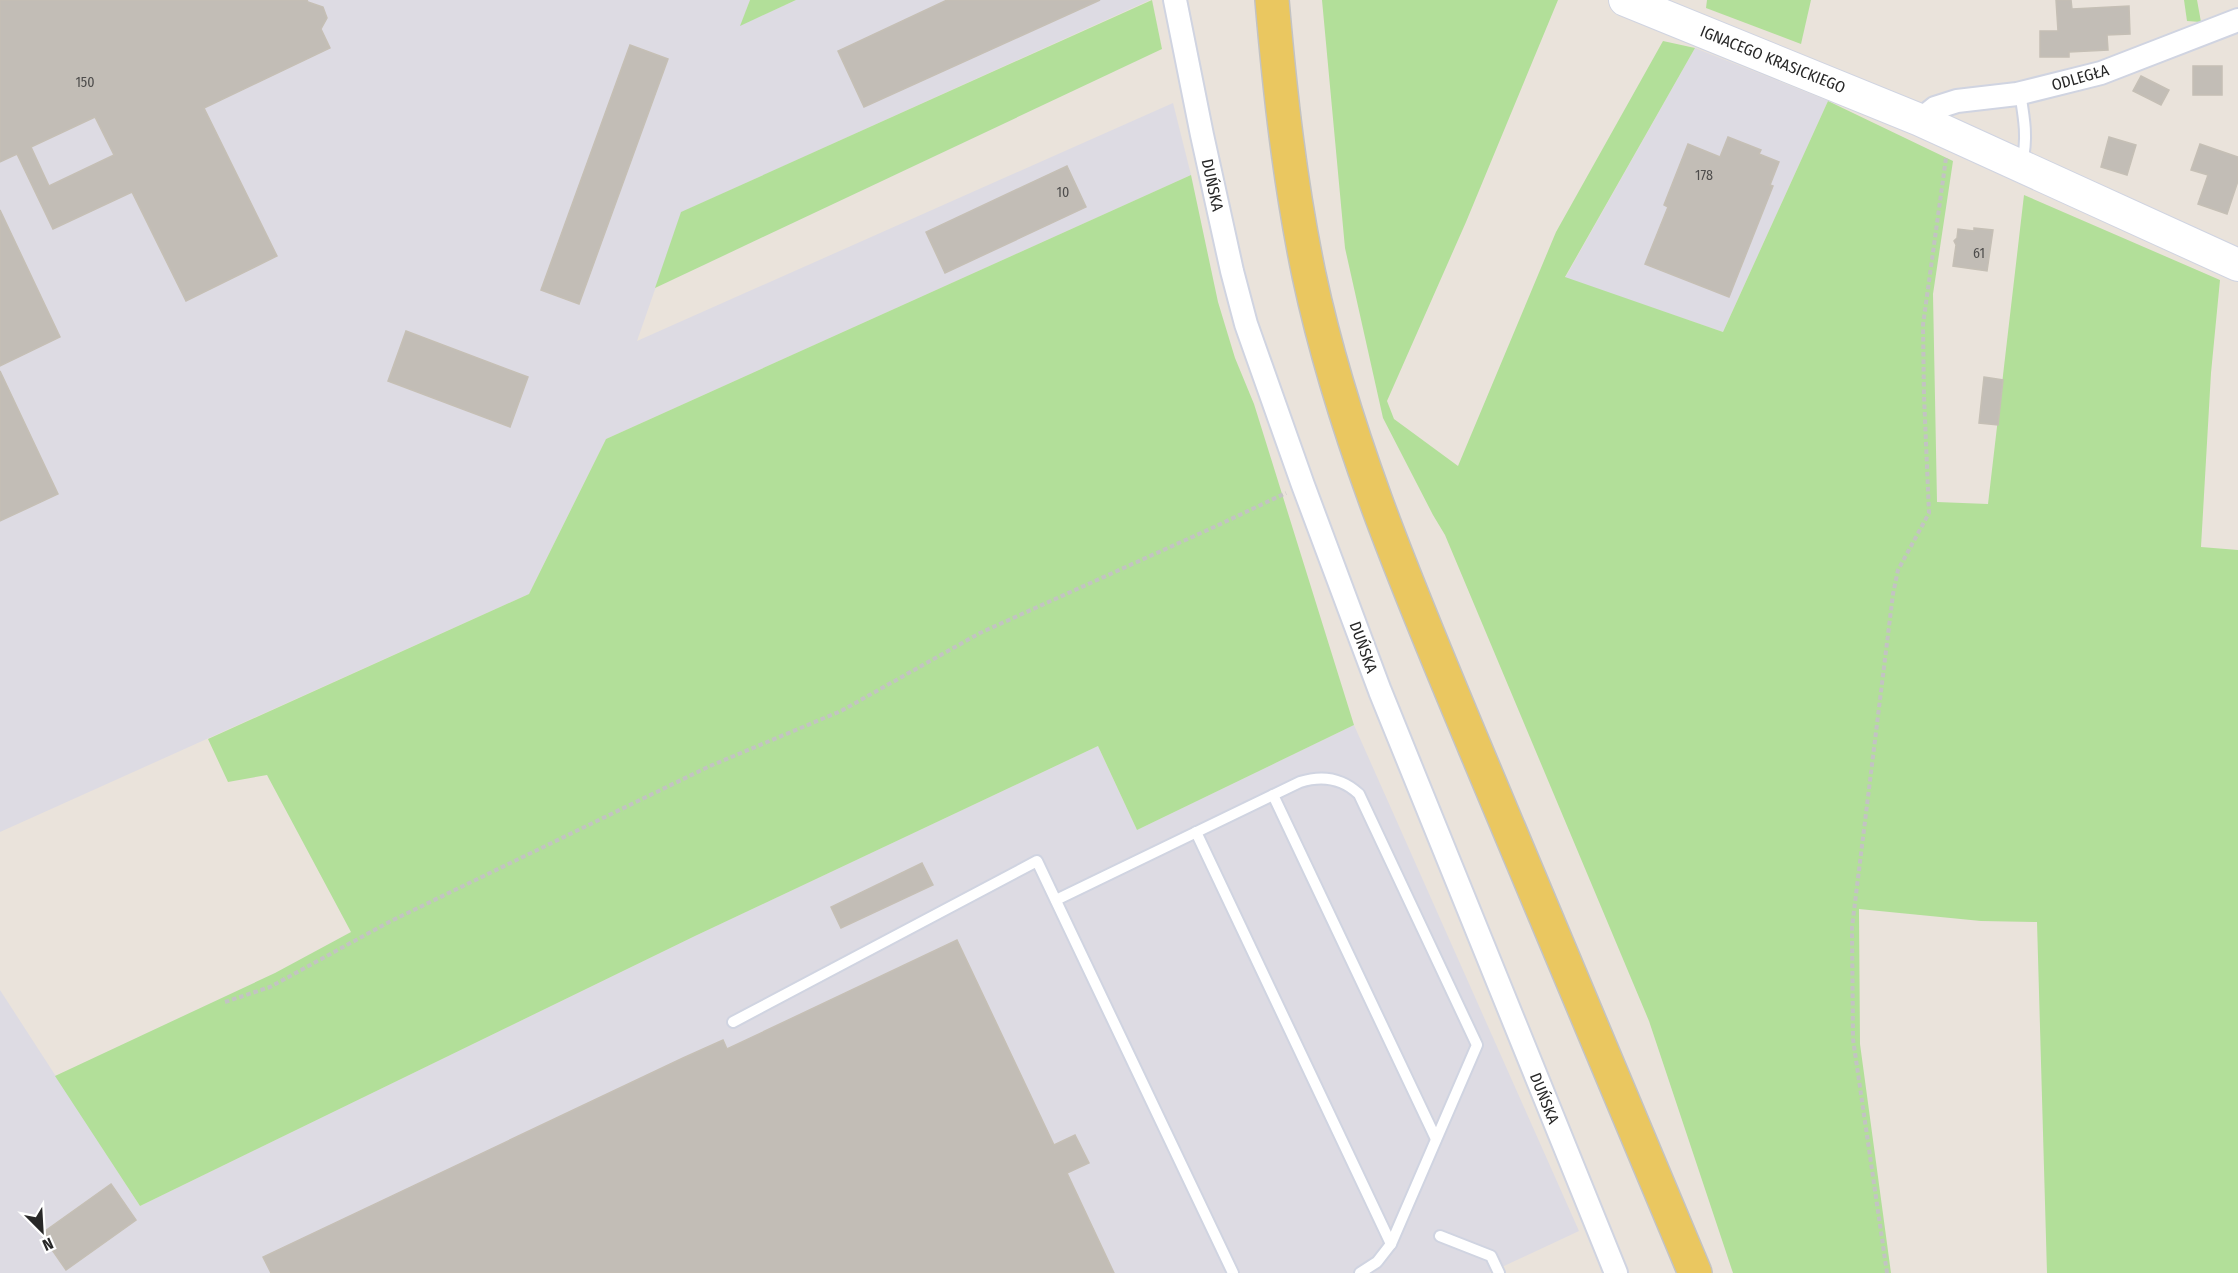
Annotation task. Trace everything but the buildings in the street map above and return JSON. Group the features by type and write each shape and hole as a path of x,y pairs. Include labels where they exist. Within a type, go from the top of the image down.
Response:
{"main road":[{"path":"1272,0 1279,80 1292,180 1310,278 1344,407 1392,548 1695,1273"}],"street":[{"name":"DUŃSKA","path":"1175,0 1238,299 1303,485 1402,746 1616,1273"},
{"name":"IGNACEGO KRASICKIEGO","path":"1625,0 1920,120 2238,265"},
{"name":"ODLEGŁA","path":"1920,120 1935,108 1957,101 2020,93 2101,73 2238,20"}],"lane":[{"path":"2020,93 2026,129 2026,148 2022,166"},
{"path":"1056,900 1311,778 1340,781 1359,794 1477,1045 1391,1244 1377,1262 1360,1273"},
{"path":"1273,795 1436,1139"},
{"path":"1196,832 1391,1244"},
{"path":"733,1022 1037,861 1233,1273"},
{"path":"1440,1236 1491,1256 1499,1273"}],"path":[{"path":"1887,1273 1853,1039 1852,927 1893,594 1898,570 1929,513 1923,396 1923,325 1948,133"},
{"path":"225,1002 270,987 389,922 710,766 841,711 980,633 1303,485"}],"shaded area":[{"path":"0,0 750,0 741,25 796,0 1150,0 682,212 637,341 1173,103 1191,175 606,439 529,594 0,832"},
{"path":"1695,48 1828,101 1723,332 1565,278"},
{"path":"1354,725 1579,1231 1489,1273 0,1273 0,990 140,1206 695,936 1098,746 1137,830"}],"green space":[{"path":"750,0 796,0 740,26"},
{"path":"1152,0 1162,49 655,288 681,212"},
{"path":"1322,0 1558,0 1466,222 1387,401 1394,419 1458,466 1556,232 1663,41 1695,48 1565,277 1723,332 1828,101 1953,161 1933,294 1937,502 1988,504 2024,195 2220,280 2211,373 2201,547 2238,550 2238,1273 2047,1273 2037,922 1981,921 1859,909 1860,1044 1891,1273 1733,1273 1649,1021 1445,535 1383,418 1345,248"},
{"path":"1707,0 1811,0 1801,44 1706,8"},
{"path":"2184,0 2197,0 2201,22 2187,21"},
{"path":"1191,175 1218,302 1235,358 1254,404 1354,725 1137,830 1098,746 695,936 140,1206 55,1076 275,973 351,932 267,775 228,782 208,739 529,594 606,439"}]}
